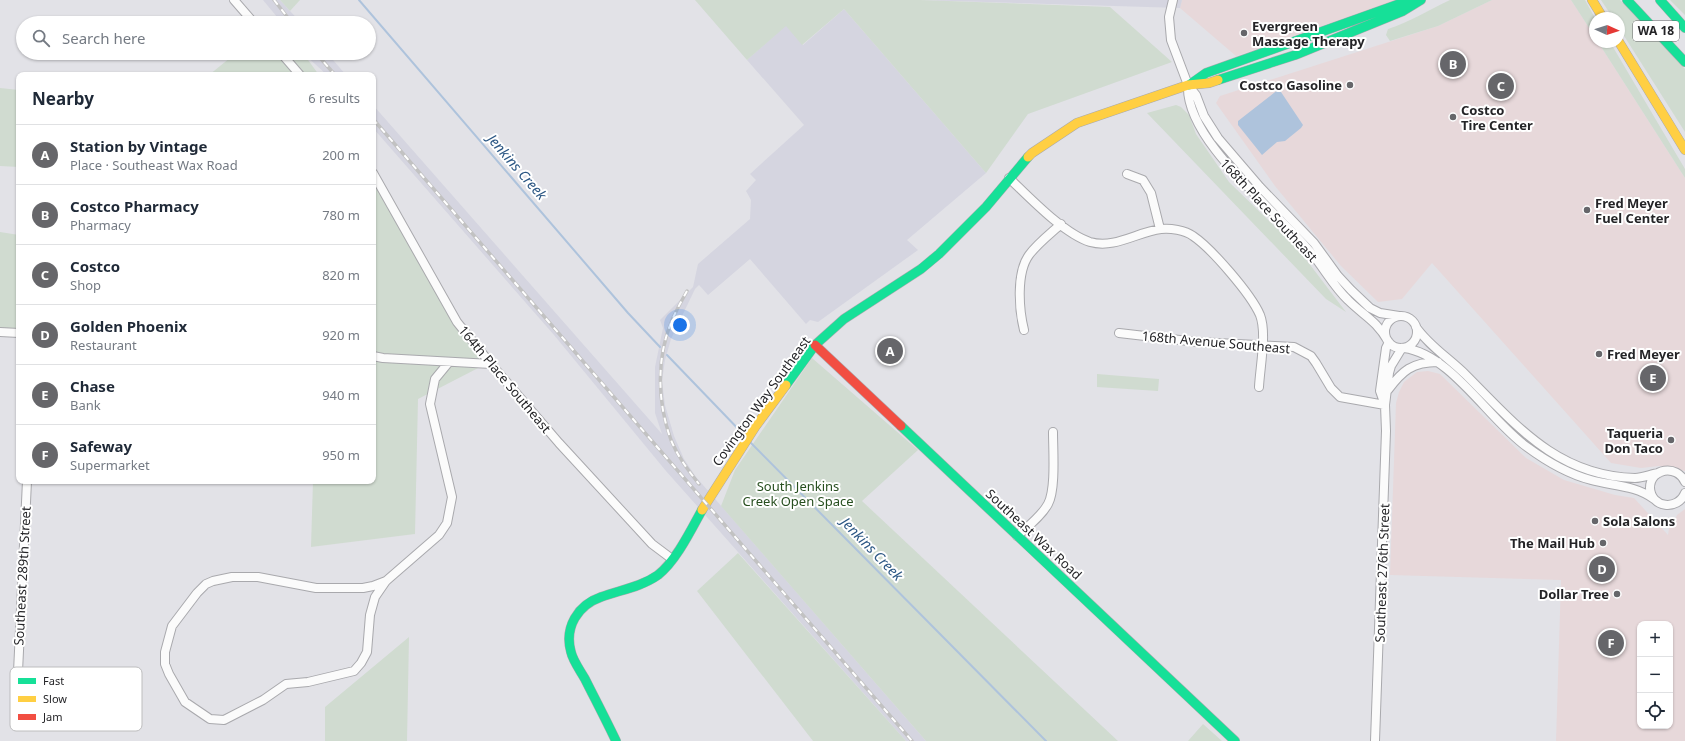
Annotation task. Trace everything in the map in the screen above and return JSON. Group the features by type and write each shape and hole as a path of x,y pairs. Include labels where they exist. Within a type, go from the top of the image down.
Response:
{"main road":[{"name":"Covington Way Southeast","path":"1188,85 1206,73 1399,4 1420,0"},
{"name":"Covington Way Southeast","path":"616,741 574,659 569,642 570,625 578,612 600,597 650,580 660,574 672,559 744,442 815,345 844,319 921,268 939,254 986,207 1009,178 1032,153 1077,123 1188,85 1209,83 1295,55 1403,12 1420,0"},
{"path":"1592,0 1600,12"},
{"name":"WA 18","path":"1627,0 1685,62"},
{"name":"WA 18","path":"1660,0 1685,28"},
{"path":"1295,55 1313,43 1334,34 1335,30 1333,28"},
{"path":"1623,48 1685,150"},
{"name":"Southeast Wax Road","path":"815,345 1235,741"}],"street":[{"path":"234,0 248,16"},
{"name":"168th Place Southeast","path":"1173,0 1169,17 1170,32 1188,85 1196,95 1208,123 1225,148 1260,187 1314,242 1338,276 1351,290 1375,310 1383,314 1399,316"},
{"path":"286,60 297,72"},
{"name":"168th Place Southeast","path":"1188,85 1187,96 1194,115 1206,137 1220,157 1308,249 1348,300 1377,324 1388,342"},
{"path":"1127,174 1143,180 1151,194 1160,229"},
{"name":"164th Place Southeast","path":"376,178 457,322 559,443 652,544 672,559"},
{"path":"1009,178 1061,224 1078,236 1098,243 1110,243 1160,229 1172,229 1192,235 1211,252 1244,290 1260,315 1262,346 1259,387"},
{"path":"1024,330 1020,317 1020,305 1023,271 1028,256 1061,224"},
{"path":"1684,480 1680,474 1672,470 1664,470 1659,473 1637,478 1604,474 1570,463 1553,454 1528,436 1449,358 1428,343 1409,319 1399,316 1391,320 1386,328 1385,332 1388,342 1395,347 1423,352 1438,362 1459,381 1511,434 1525,446 1559,468 1589,480 1635,488 1645,492 1662,505 1672,505 1684,497"},
{"path":"1403,348 1415,340 1416,326"},
{"path":"0,332 16,333"},
{"name":"168th Avenue Southeast","path":"1119,333 1197,342 1294,347 1305,352 1316,363 1331,388 1340,397 1385,405"},
{"name":"Southeast 276th Street","path":"1385,405 1380,391 1388,342"},
{"name":"Southeast 276th Street","path":"1375,741 1386,439 1385,405 1391,366 1403,348"},
{"path":"376,357 492,364"},
{"path":"386,581 363,588 316,588 258,577 232,577 213,580 196,593 172,626 165,652 165,664 169,674 185,702 210,719 224,720 263,700 286,684 308,682 354,671 361,663 367,652 370,615 375,597 386,581 439,535 447,523 452,497 430,404 436,379 448,362"},
{"name":"Southeast 276th Street","path":"1388,390 1400,375 1411,367 1419,364 1438,362"},
{"path":"1017,536 1041,513 1048,504 1052,487 1053,432"},
{"path":"1654,499 1651,494 1651,483 1659,473"},
{"name":"Southeast 289th Street","path":"18,667 27,484"}],"shaded area":[{"path":"263,0 280,0 295,16 276,16"},
{"path":"920,0 1182,0 1180,8"},
{"path":"1182,0 1396,0 1236,56 1180,8"},
{"path":"1492,0 1571,0 1589,28 1589,48 1602,48 1685,178 1685,471 1659,466 1641,468 1611,463 1432,263 1402,299 1378,302 1341,266 1275,186 1216,103 1220,96 1438,26"},
{"path":"844,9 986,173 907,240 918,250 818,322 810,320 806,324 750,259 708,295 699,285 695,289 671,339 665,360 662,381 665,405 674,436 684,459 696,477 926,741 906,741 666,471 554,335 376,131 376,108 662,434 655,413 655,367 663,328 660,320 693,287 698,264 750,219 751,200 746,191 756,180 750,174 804,125 747,60 786,25 803,45"},
{"path":"311,60 333,60 343,72 324,72"},
{"path":"1428,371 1440,374 1526,458 1564,480 1615,495 1634,498 1668,535 1670,522 1674,522 1677,515 1685,509 1685,741 1556,741 1561,580 1390,575 1396,403 1404,382 1417,372"}],"green space":[{"path":"280,0 300,0 290,11"},
{"path":"695,0 920,0 1110,7 1172,62 1028,114 986,173 844,9 802,45 786,26 747,60"},
{"path":"1450,0 1492,0 1438,26 1390,41 1386,35 1388,29"},
{"path":"1571,0 1585,0 1592,12 1589,12 1589,28"},
{"path":"1601,0 1620,0 1685,69 1685,132 1625,37 1625,12 1609,12"},
{"path":"1670,0 1685,0 1685,15"},
{"path":"1602,48 1614,48 1685,169 1685,178"},
{"path":"227,60 308,60 317,72 213,72"},
{"path":"0,88 16,90 16,167 0,166"},
{"path":"1176,105 1181,107 1189,115 1196,134 1229,182 1298,249 1346,312 1326,299 1147,113"},
{"path":"376,178 486,364 418,399 415,534 311,547 313,484 376,484"},
{"path":"0,232 16,235 16,335 0,334"},
{"name":"South Jenkins Creek Open Space","path":"812,358 918,450 862,501 1118,741 926,741 721,506 735,470"},
{"path":"1097,374 1159,379 1158,391 1097,387"},
{"path":"738,553 906,741 813,741 697,591"},
{"path":"409,637 407,741 325,741 325,707"},
{"path":"1203,724 1222,741 1188,741"}],"water":[{"path":"1279,89 1303,125 1285,141 1277,142 1262,155 1238,125 1238,121"}],"waterway":[{"name":"Jenkins Creek","path":"359,0 373,16"},
{"name":"Jenkins Creek","path":"376,20 628,313 660,347"},
{"name":"Jenkins Creek","path":"667,355 745,436"},
{"name":"Jenkins Creek","path":"750,442 1046,741"}],"railway":[{"path":"274,0 287,16"},
{"path":"322,60 332,72"},
{"path":"376,122 912,741"},
{"path":"687,291 667,333 661,363 660,379 663,410 671,440 680,458 699,484"}],"traffic: fast":[{"path":"1218,80 1295,55 1403,11 1421,0"},
{"path":"1627,0 1685,62"},
{"path":"1660,0 1685,28"},
{"path":"1189,85 1206,73 1399,4 1414,1"},
{"path":"786,385 815,345 844,319 921,269 939,254 986,207 1028,157"},
{"path":"901,426 1235,741"},
{"path":"616,741 572,655 569,643 571,626 575,618 586,605 601,597 638,585 658,575 665,569 677,554 702,510"}],"traffic: slow":[{"path":"1592,0 1599,12"},
{"path":"1623,48 1685,150"},
{"path":"1028,157 1077,123 1188,85 1209,83 1218,80"},
{"path":"702,510 755,427 786,385"}],"traffic: jam":[{"path":"815,345 901,426"}],"place":[{"name":"Evergreen Massage Therapy","path":"1244,33"},
{"name":"Costco Pharmacy","path":"1453,64"},
{"name":"Costco Gasoline","path":"1350,85"},
{"name":"Costco","path":"1501,86"},
{"name":"Costco Tire Center","path":"1453,117"},
{"name":"Fred Meyer Fuel Center","path":"1587,210"},
{"name":"Station by Vintage","path":"890,351"},
{"name":"Fred Meyer","path":"1599,354"},
{"name":"Chase","path":"1653,378"},
{"name":"Taqueria Don Taco","path":"1671,440"},
{"name":"Sola Salons","path":"1595,521"},
{"name":"The Mail Hub","path":"1603,543"},
{"name":"Golden Phoenix","path":"1602,569"},
{"name":"Dollar Tree","path":"1617,594"},
{"name":"Safeway","path":"1611,643"}]}
